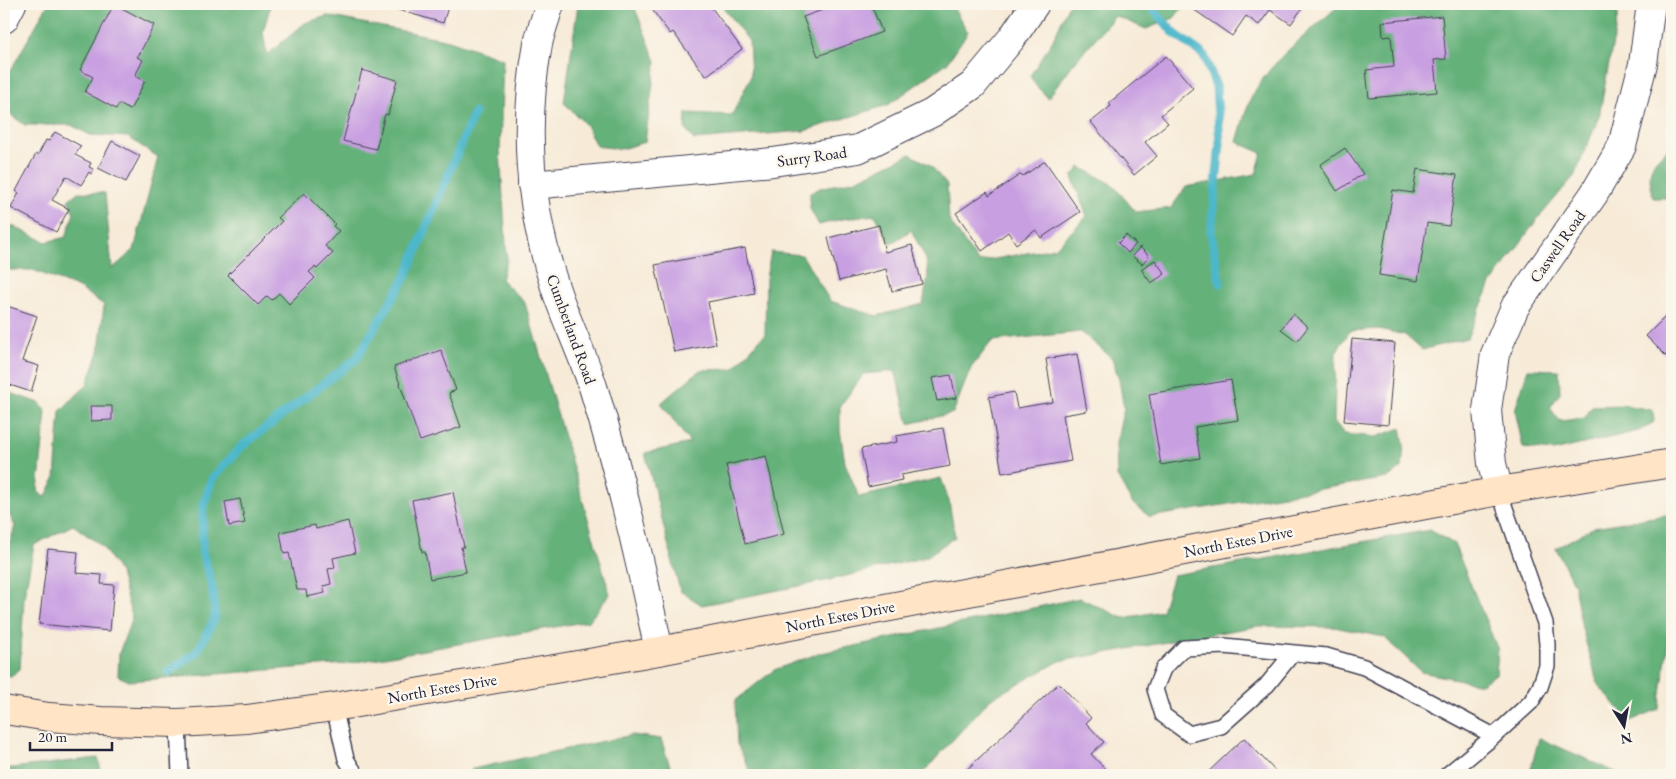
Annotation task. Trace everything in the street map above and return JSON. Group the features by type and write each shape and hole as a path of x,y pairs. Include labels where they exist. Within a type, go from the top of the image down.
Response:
{"main road":[{"name":"North Estes Drive","path":"4,710 40,716 101,721 178,723 246,719 334,707 659,650 1499,491 1672,463"}],"street":[{"path":"4,19 12,4"},
{"name":"Cumberland Road","path":"550,4 538,42 530,102 532,185 539,226 555,287 594,389 624,499 659,650"},
{"name":"Surry Road","path":"532,185 773,162 858,149 932,113 974,85 1012,38 1035,4"},
{"name":"Caswell Road","path":"1499,491 1491,456 1487,410 1495,354 1515,307 1594,194 1622,146 1644,64 1651,4"}],"lane":[{"path":"1447,775 1531,702 1540,687 1547,666 1548,644 1545,623 1499,491"},
{"path":"1292,654 1267,685 1221,726 1189,734 1163,715 1155,689 1163,669 1184,648 1224,646 1326,656 1364,667 1494,736"},
{"path":"334,707 346,759 356,775"},
{"path":"178,723 180,775"}],"green space":[{"path":"48,4 271,4 263,32 267,55 305,23 327,16 449,40 503,59 500,151 507,260 501,279 525,303 610,594 589,621 345,664 129,681 118,676 119,653 132,618 120,573 102,546 73,525 34,545 24,598 20,669 12,676 4,675 4,556 15,526 4,504 4,391 40,403 46,412 38,491 45,498 55,478 60,411 87,385 99,352 104,305 79,288 33,270 4,270 4,222 46,242 66,237 74,213 68,200 78,192 105,193 112,269 134,250 158,157 128,137 90,135 71,125 25,125 11,115 4,90 4,82"},
{"path":"578,4 637,4 634,6 656,61 645,142 621,149 596,146 586,125 564,103"},
{"path":"720,4 951,4 968,32 947,63 888,105 804,131 694,140 685,128 686,113 732,115 751,76 749,41"},
{"path":"1069,4 1185,4 1174,18 1146,29 1115,16 1074,63 1048,98 1036,86 1030,76 1053,40"},
{"path":"1340,4 1620,4 1599,117 1575,175 1536,221 1491,284 1467,338 1422,350 1405,335 1379,329 1350,331 1336,352 1334,421 1344,434 1376,437 1401,428 1404,444 1402,468 1387,478 1150,517 1132,503 1117,476 1116,443 1124,408 1119,380 1112,358 1081,332 992,341 971,368 953,413 909,424 895,371 864,374 840,406 840,430 845,463 859,497 941,478 949,501 955,537 926,557 825,581 702,605 680,591 645,453 690,443 661,403 700,370 733,369 765,334 766,278 771,252 802,255 830,301 877,316 923,304 928,275 926,259 911,230 891,244 875,215 842,219 819,225 810,209 810,193 820,188 856,180 910,154 930,165 947,185 949,220 978,262 1055,248 1087,216 1072,177 1080,167 1112,184 1136,212 1171,208 1186,187 1256,174 1262,153 1237,142 1244,116 1252,97 1263,78 1283,55"},
{"path":"1672,145 1672,198 1653,198 1650,173 1654,163"},
{"path":"1528,369 1559,370 1560,393 1550,408 1560,421 1585,418 1592,406 1624,405 1653,410 1654,422 1639,431 1553,451 1523,448 1515,410"},
{"path":"1672,514 1672,595 1668,596 1668,643 1659,709 1630,721 1598,685 1582,628 1574,585 1556,548 1594,527"},
{"path":"1430,530 1454,544 1498,650 1496,674 1481,684 1421,672 1384,637 1334,627 1258,626 1060,661 990,699 921,775 752,775 737,744 735,701 774,670 817,654 1080,598 1123,618 1162,611 1173,575"},
{"path":"632,735 661,739 673,775 469,775 472,769"},
{"path":"1539,738 1622,775 1532,775 1530,772"},
{"path":"98,758 102,775 4,775 4,769"}],"building":[{"path":"114,4 154,25 137,57 143,60 135,76 145,81 130,110 119,104 116,109 85,92 93,77 80,70"},
{"path":"397,4 449,4 443,23 395,9"},
{"path":"648,4 709,4 742,49 706,76 673,32 670,34"},
{"path":"839,4 871,4 882,32 818,56 803,17"},
{"path":"1197,4 1305,4 1291,24 1270,10 1259,25 1246,16 1232,36 1193,9"},
{"path":"1442,16 1446,59 1434,60 1437,92 1369,98 1366,70 1394,67 1391,36 1383,37 1382,22"},
{"path":"1166,56 1193,88 1161,115 1168,123 1145,142 1157,156 1134,175 1091,122 1111,106 1109,103"},
{"path":"362,70 397,80 388,115 385,114 376,149 343,141"},
{"path":"55,132 81,146 75,155 91,163 89,167 93,169 81,185 66,176 52,200 69,209 56,232 11,208 19,193 16,191 36,154 38,155 46,140 49,141"},
{"path":"112,141 140,156 126,182 98,168"},
{"path":"1345,148 1363,174 1337,191 1320,165"},
{"path":"1045,161 1080,212 1041,238 1036,230 1016,244 1008,232 982,251 956,213 987,192 989,196 1021,174 1023,176"},
{"path":"1417,169 1457,175 1449,226 1427,223 1418,281 1379,275 1393,190 1413,193"},
{"path":"304,193 335,224 333,226 339,231 325,246 333,253 317,269 315,267 309,272 315,278 289,304 279,293 272,300 267,296 258,305 228,275 282,221 278,218"},
{"path":"879,225 885,252 912,245 922,284 892,291 886,269 839,281 828,238"},
{"path":"1126,235 1136,244 1128,253 1118,243"},
{"path":"1140,247 1149,256 1142,264 1132,256"},
{"path":"745,248 754,293 708,302 716,344 674,352 655,265"},
{"path":"1155,260 1165,274 1151,283 1141,269"},
{"path":"4,305 37,316 22,361 39,366 31,392 4,383"},
{"path":"1672,310 1672,362 1646,336"},
{"path":"1293,314 1308,327 1297,341 1281,329"},
{"path":"1352,339 1395,343 1388,425 1344,421"},
{"path":"441,350 456,390 449,393 461,427 420,441 394,367"},
{"path":"1077,354 1087,411 1063,415 1071,461 1002,473 989,397 1014,392 1017,408 1053,402 1046,359"},
{"path":"951,375 956,398 937,401 932,378"},
{"path":"1231,380 1238,420 1195,427 1200,458 1161,465 1149,394"},
{"path":"90,406 112,406 112,420 91,421"},
{"path":"943,428 950,466 901,475 902,480 868,487 861,449 897,442 896,436"},
{"path":"766,456 784,534 745,544 726,465"},
{"path":"453,492 464,547 461,547 466,572 430,579 425,552 422,552 412,500"},
{"path":"240,499 245,523 229,526 225,502"},
{"path":"348,521 355,553 333,558 335,568 328,569 331,584 323,586 325,593 307,597 306,590 297,590 289,553 284,554 280,532 315,525 316,529"},
{"path":"48,549 78,552 76,573 102,575 101,584 114,585 110,631 39,624"},
{"path":"1059,683 1091,718 1086,723 1104,742 1091,754 1111,775 961,775"},
{"path":"1244,738 1279,775 1205,775"}],"waterway":[{"path":"1148,4 1175,34 1204,55 1216,86 1220,144 1211,233 1220,283"},
{"path":"168,672 197,652 215,618 212,585 202,552 203,507 212,479 241,447 357,358 406,276 474,113"}]}
